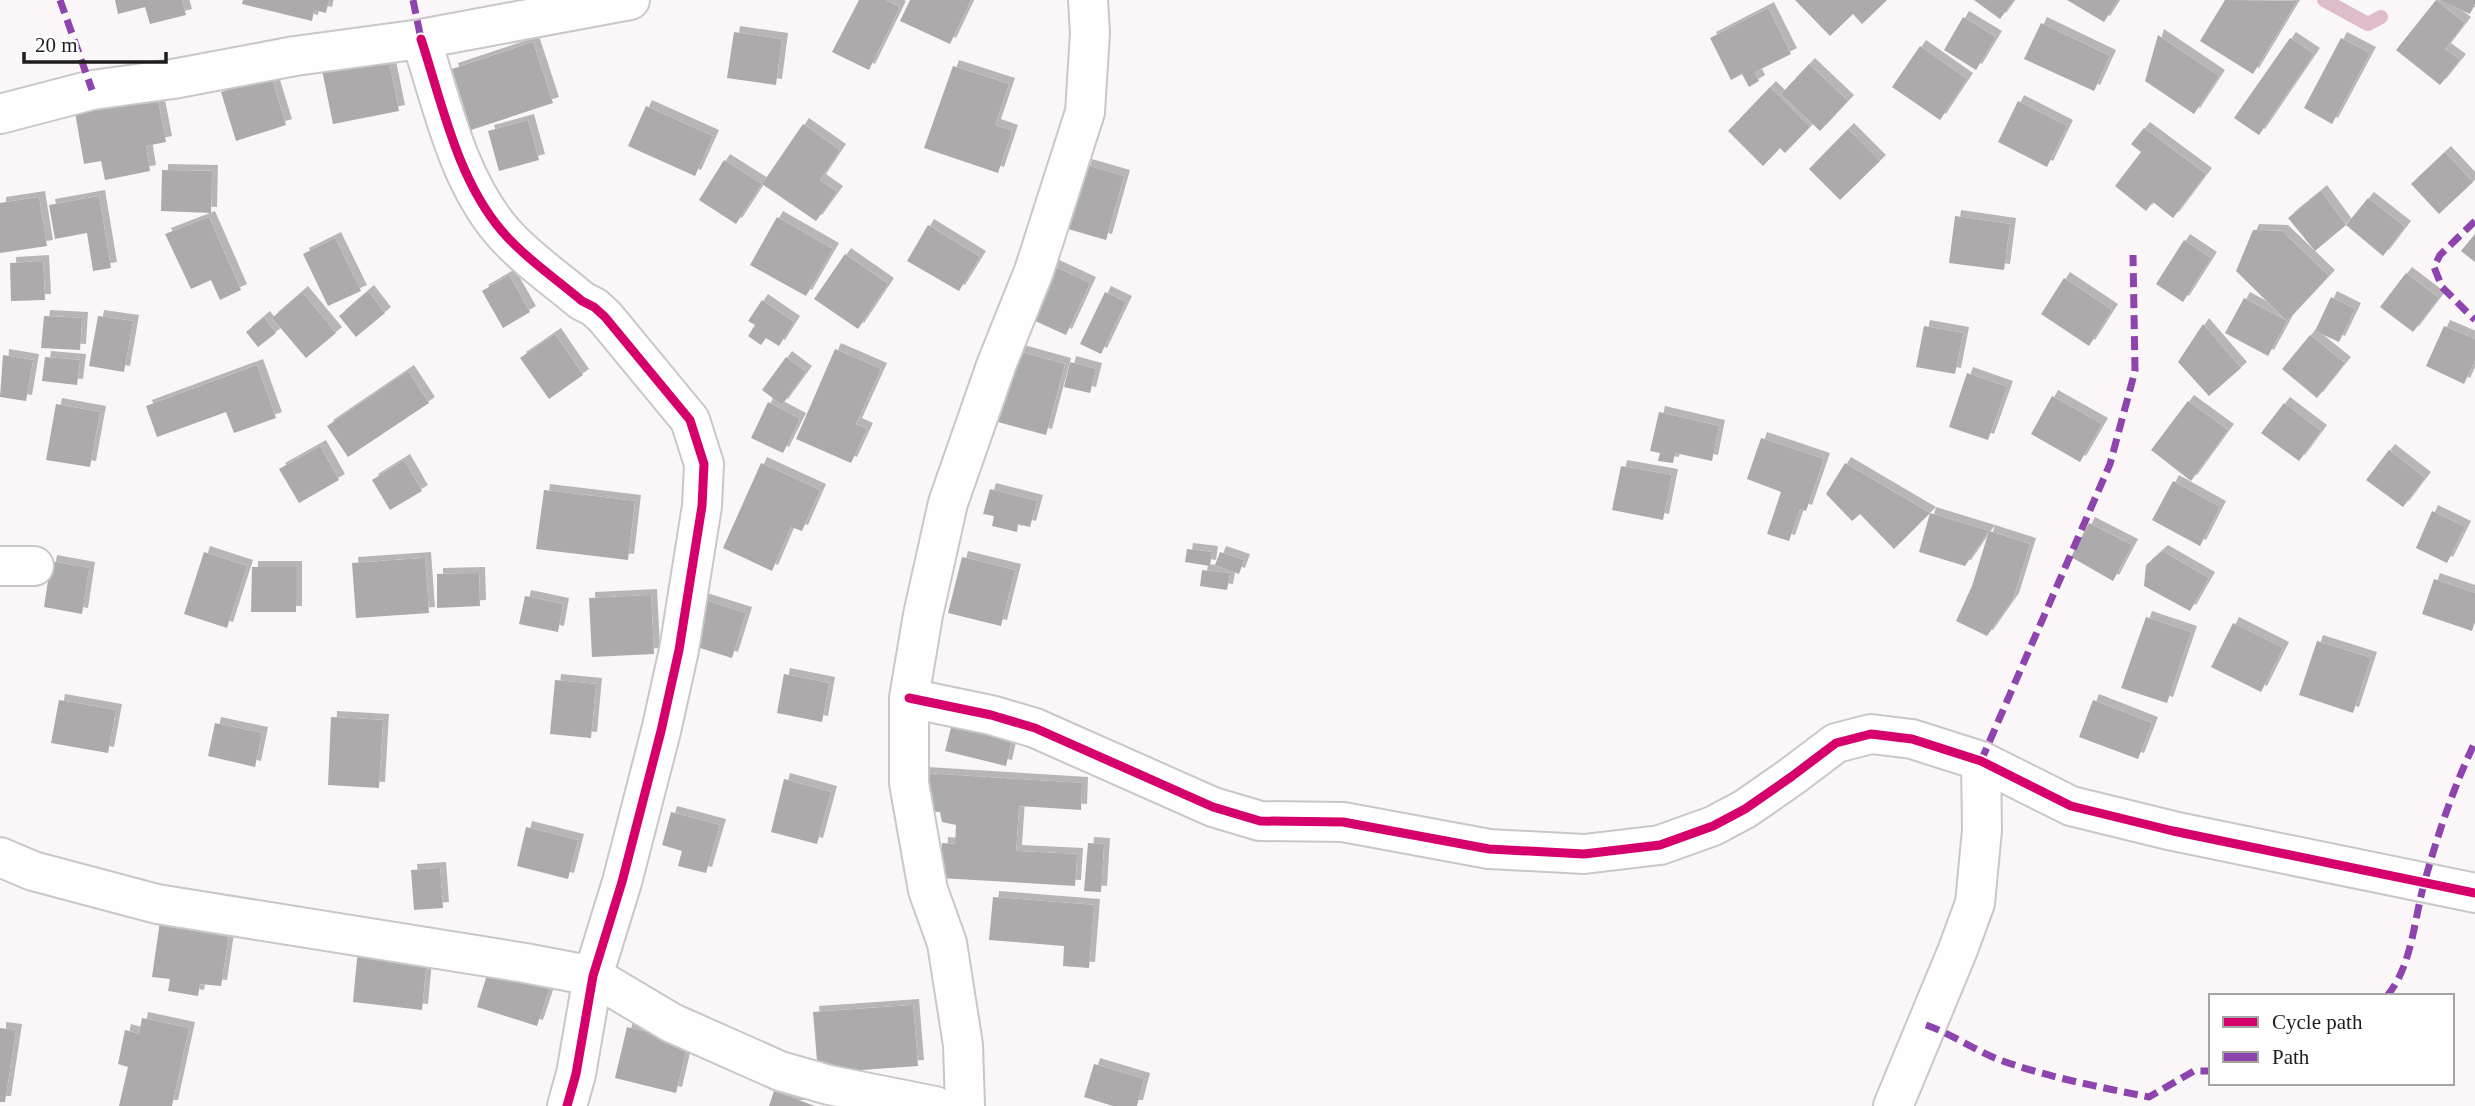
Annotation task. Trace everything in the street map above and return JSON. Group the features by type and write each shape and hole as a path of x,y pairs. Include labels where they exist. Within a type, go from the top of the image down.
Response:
{"street":[{"path":"0,114 92,90 173,79 295,56 421,39 630,0"},
{"path":"965,1106 962,1045 947,943 928,891 909,783 909,698 923,615 948,503 997,363 1034,271 1085,112 1090,33 1088,0"},
{"path":"421,39 461,161 486,207 502,231 604,317 690,420 704,464 702,506 679,650 645,796 593,976 576,1073 567,1106"},
{"path":"909,698 991,715 1035,728 1213,807 1260,821 1343,822 1502,850 1584,854 1661,845 1713,826 1745,809 1791,778 1836,743 1871,734 1912,739 1982,761 2070,806 2173,831 2475,893"},
{"path":"1893,1106 1975,903 1982,830 1982,761"},
{"path":"0,857 33,871 157,904 593,976 672,1023 779,1071 829,1085 935,1106"}],"building":[{"path":"115,0 182,0 186,15 150,24 145,7 118,14"},
{"path":"243,0 329,0 326,13 314,10 312,21 242,4"},
{"path":"859,0 886,0 900,7 869,70 832,52"},
{"path":"910,0 971,0 950,44 900,21"},
{"path":"1795,0 1887,0 1862,24 1853,14 1830,36"},
{"path":"1974,0 2014,0 2000,19"},
{"path":"2067,0 2118,0 2104,22"},
{"path":"2225,0 2297,1 2253,74 2200,41"},
{"path":"2436,0 2465,23 2445,49 2460,60 2440,85 2396,50"},
{"path":"2439,0 2475,0 2475,4 2470,14"},
{"path":"1768,8 1791,54 1755,72 1759,81 1749,87 1742,74 1731,80 1710,38"},
{"path":"1963,17 1996,37 1976,70 1944,50"},
{"path":"2041,23 2110,56 2094,91 2024,59"},
{"path":"734,32 782,39 776,85 727,78"},
{"path":"2158,35 2219,76 2194,114 2145,81"},
{"path":"2290,38 2314,54 2259,135 2234,118"},
{"path":"2341,38 2370,53 2332,124 2304,108"},
{"path":"533,42 553,103 471,130 452,69"},
{"path":"1920,46 1967,79 1940,120 1892,87"},
{"path":"388,57 399,111 333,124 322,70"},
{"path":"1809,64 1848,101 1820,131 1781,94"},
{"path":"953,66 1009,84 995,125 1012,131 998,173 924,148"},
{"path":"271,76 286,125 236,141 221,92"},
{"path":"155,85 166,142 146,146 150,171 105,180 101,161 84,164 73,101"},
{"path":"1770,87 1810,127 1785,153 1780,148 1763,166 1728,131"},
{"path":"2018,101 2067,126 2047,167 1998,142"},
{"path":"646,106 713,136 695,176 628,146"},
{"path":"528,120 539,160 499,171 488,131"},
{"path":"803,124 840,150 820,180 837,192 816,221 762,184"},
{"path":"2144,128 2206,174 2173,218 2153,202 2146,211 2115,186 2141,152 2131,144"},
{"path":"1848,129 1880,161 1840,200 1809,169"},
{"path":"2445,152 2473,182 2439,214 2411,184"},
{"path":"724,160 762,184 736,224 699,200"},
{"path":"1086,165 1124,176 1106,240 1068,229"},
{"path":"162,170 212,171 211,213 161,211"},
{"path":"2321,191 2346,225 2315,251 2288,218"},
{"path":"99,196 111,268 93,271 87,233 55,239 49,205"},
{"path":"39,197 47,246 0,253 0,203"},
{"path":"2368,198 2405,227 2383,256 2346,225"},
{"path":"1955,216 2010,224 2004,270 1949,263"},
{"path":"209,217 241,290 220,300 211,280 191,289 165,234"},
{"path":"777,217 833,249 806,296 750,265"},
{"path":"928,225 980,257 959,291 907,261"},
{"path":"2253,230 2282,231 2329,276 2287,321 2236,271"},
{"path":"2475,234 2475,262 2461,251"},
{"path":"335,238 361,291 328,306 303,254"},
{"path":"2184,240 2211,258 2183,302 2156,284"},
{"path":"845,254 888,284 858,329 814,299"},
{"path":"43,261 45,300 11,301 10,263"},
{"path":"1047,263 1090,283 1066,335 1022,315"},
{"path":"2406,273 2439,298 2413,332 2380,307"},
{"path":"509,275 530,312 503,328 482,291"},
{"path":"2064,278 2112,310 2089,346 2041,314"},
{"path":"368,291 385,313 356,337 339,316"},
{"path":"302,292 336,333 306,358 272,318"},
{"path":"1105,292 1126,302 1101,354 1080,344"},
{"path":"2331,297 2355,309 2339,342 2315,331"},
{"path":"2244,298 2287,321 2268,356 2225,333"},
{"path":"762,300 794,322 779,346 766,338 761,345 748,336 755,325 748,321"},
{"path":"44,316 82,318 80,350 41,348"},
{"path":"98,316 133,321 124,372 89,366"},
{"path":"264,317 276,333 258,347 246,332"},
{"path":"2203,324 2241,368 2209,396 2178,362"},
{"path":"1924,326 1963,333 1955,374 1916,367"},
{"path":"2444,326 2475,339 2475,360 2464,384 2426,366"},
{"path":"555,334 583,375 549,399 520,358"},
{"path":"2310,335 2345,363 2317,398 2282,369"},
{"path":"1007,348 1065,364 1046,435 987,419"},
{"path":"835,349 881,369 856,424 867,429 851,463 796,439"},
{"path":"3,355 33,360 26,401 0,397"},
{"path":"45,357 80,360 77,385 42,381"},
{"path":"786,357 806,372 782,405 762,390"},
{"path":"1070,362 1096,369 1090,393 1064,387"},
{"path":"257,365 276,418 234,433 226,412 157,437 146,406"},
{"path":"408,371 429,403 348,457 327,426"},
{"path":"1967,373 2007,387 1988,440 1949,427"},
{"path":"2052,396 2102,424 2080,462 2031,434"},
{"path":"2188,401 2228,430 2191,481 2151,450"},
{"path":"768,402 800,419 783,453 751,438"},
{"path":"2284,403 2321,431 2299,461 2261,433"},
{"path":"56,404 100,412 90,467 46,460"},
{"path":"1659,412 1719,426 1712,461 1675,453 1673,463 1658,461 1660,453 1650,451"},
{"path":"1761,438 1824,459 1806,511 1800,509 1789,541 1767,534 1781,492 1747,479"},
{"path":"320,446 339,480 299,503 279,469"},
{"path":"2389,450 2425,478 2403,507 2366,480"},
{"path":"404,460 422,491 390,510 372,480"},
{"path":"761,463 820,490 802,531 791,527 772,571 723,548"},
{"path":"1845,463 1930,513 1894,549 1860,514 1852,521 1826,494"},
{"path":"1621,466 1672,475 1663,520 1612,510"},
{"path":"2173,481 2220,507 2200,546 2152,520"},
{"path":"990,489 1037,501 1030,527 1018,524 1017,532 992,526 994,516 983,514"},
{"path":"544,490 635,501 628,560 536,549"},
{"path":"2432,511 2465,527 2447,563 2416,548"},
{"path":"1930,513 1989,531 1965,566 1919,552"},
{"path":"2089,523 2132,545 2113,581 2071,557"},
{"path":"1989,531 2030,544 2013,599 1987,636 1956,621 1972,586"},
{"path":"1187,549 1212,552 1210,566 1185,562"},
{"path":"2162,551 2209,578 2190,611 2144,586 2146,565"},
{"path":"204,552 247,566 227,628 184,614"},
{"path":"1220,552 1244,560 1239,574 1215,565"},
{"path":"962,557 1015,570 1001,626 948,613"},
{"path":"425,558 429,613 356,618 352,563"},
{"path":"51,561 89,568 82,614 44,607"},
{"path":"252,567 296,567 296,612 251,612"},
{"path":"1202,570 1230,573 1227,590 1200,586"},
{"path":"479,573 480,606 437,608 437,574"},
{"path":"2434,579 2475,593 2475,621 2472,631 2422,614"},
{"path":"651,595 654,654 592,657 589,598"},
{"path":"525,596 563,604 558,632 519,624"},
{"path":"698,598 746,613 732,658 684,643"},
{"path":"2146,617 2191,632 2167,703 2121,688"},
{"path":"2233,623 2283,648 2261,692 2211,667"},
{"path":"2317,641 2371,658 2353,713 2299,695"},
{"path":"784,674 829,683 822,722 777,713"},
{"path":"555,680 596,684 591,738 550,734"},
{"path":"59,700 116,710 108,753 51,743"},
{"path":"2093,700 2152,723 2138,759 2079,737"},
{"path":"331,717 383,720 379,788 328,785"},
{"path":"953,720 1013,735 1006,766 945,751"},
{"path":"215,723 262,733 255,767 208,756"},
{"path":"922,773 1082,783 1081,810 1019,806 1016,851 1077,854 1075,886 940,878 942,843 955,844 956,825 942,822 940,812 921,811"},
{"path":"784,779 831,792 817,844 771,832"},
{"path":"671,812 720,825 706,873 678,866 682,851 662,845"},
{"path":"526,827 578,840 568,879 517,866"},
{"path":"1088,843 1104,844 1101,892 1084,891"},
{"path":"440,868 443,908 414,910 411,870"},
{"path":"993,897 1094,905 1089,968 1063,966 1064,946 989,940"},
{"path":"160,921 229,933 221,986 200,984 198,996 168,991 170,979 152,977"},
{"path":"358,948 427,956 422,1010 353,1002"},
{"path":"490,965 551,984 537,1026 477,1007"},
{"path":"913,1005 918,1066 818,1073 813,1012"},
{"path":"142,1018 189,1028 172,1106 119,1106 128,1067 118,1064 125,1030 139,1034"},
{"path":"627,1027 688,1042 676,1093 615,1078"},
{"path":"0,1028 16,1030 5,1102 0,1102"},
{"path":"1094,1064 1144,1079 1137,1106 1113,1106 1084,1097"},
{"path":"774,1091 815,1106 769,1106"}],"waterway":[{"path":"2324,0 2368,24 2381,17"}],"marked path":[{"path":"60,0 92,90"},
{"path":"413,0 421,39"},
{"path":"2475,221 2440,255 2434,267 2442,287 2475,320"},
{"path":"1981,761 2110,464 2135,371 2133,255"},
{"path":"2388,994 2407,957 2434,848 2475,742"},
{"path":"1926,1025 1990,1056 2018,1066 2149,1097 2194,1071 2209,1071"}],"cycle path":[{"path":"421,39 452,139 486,209 501,230 520,249 605,317 690,420 704,464 702,506 679,650 622,882 593,976 576,1074 567,1106"},
{"path":"909,698 991,715 1035,728 1213,807 1260,821 1343,822 1489,849 1584,854 1660,845 1713,826 1745,809 1836,743 1871,734 1912,739 1981,761 2071,806 2173,831 2475,893"}]}
